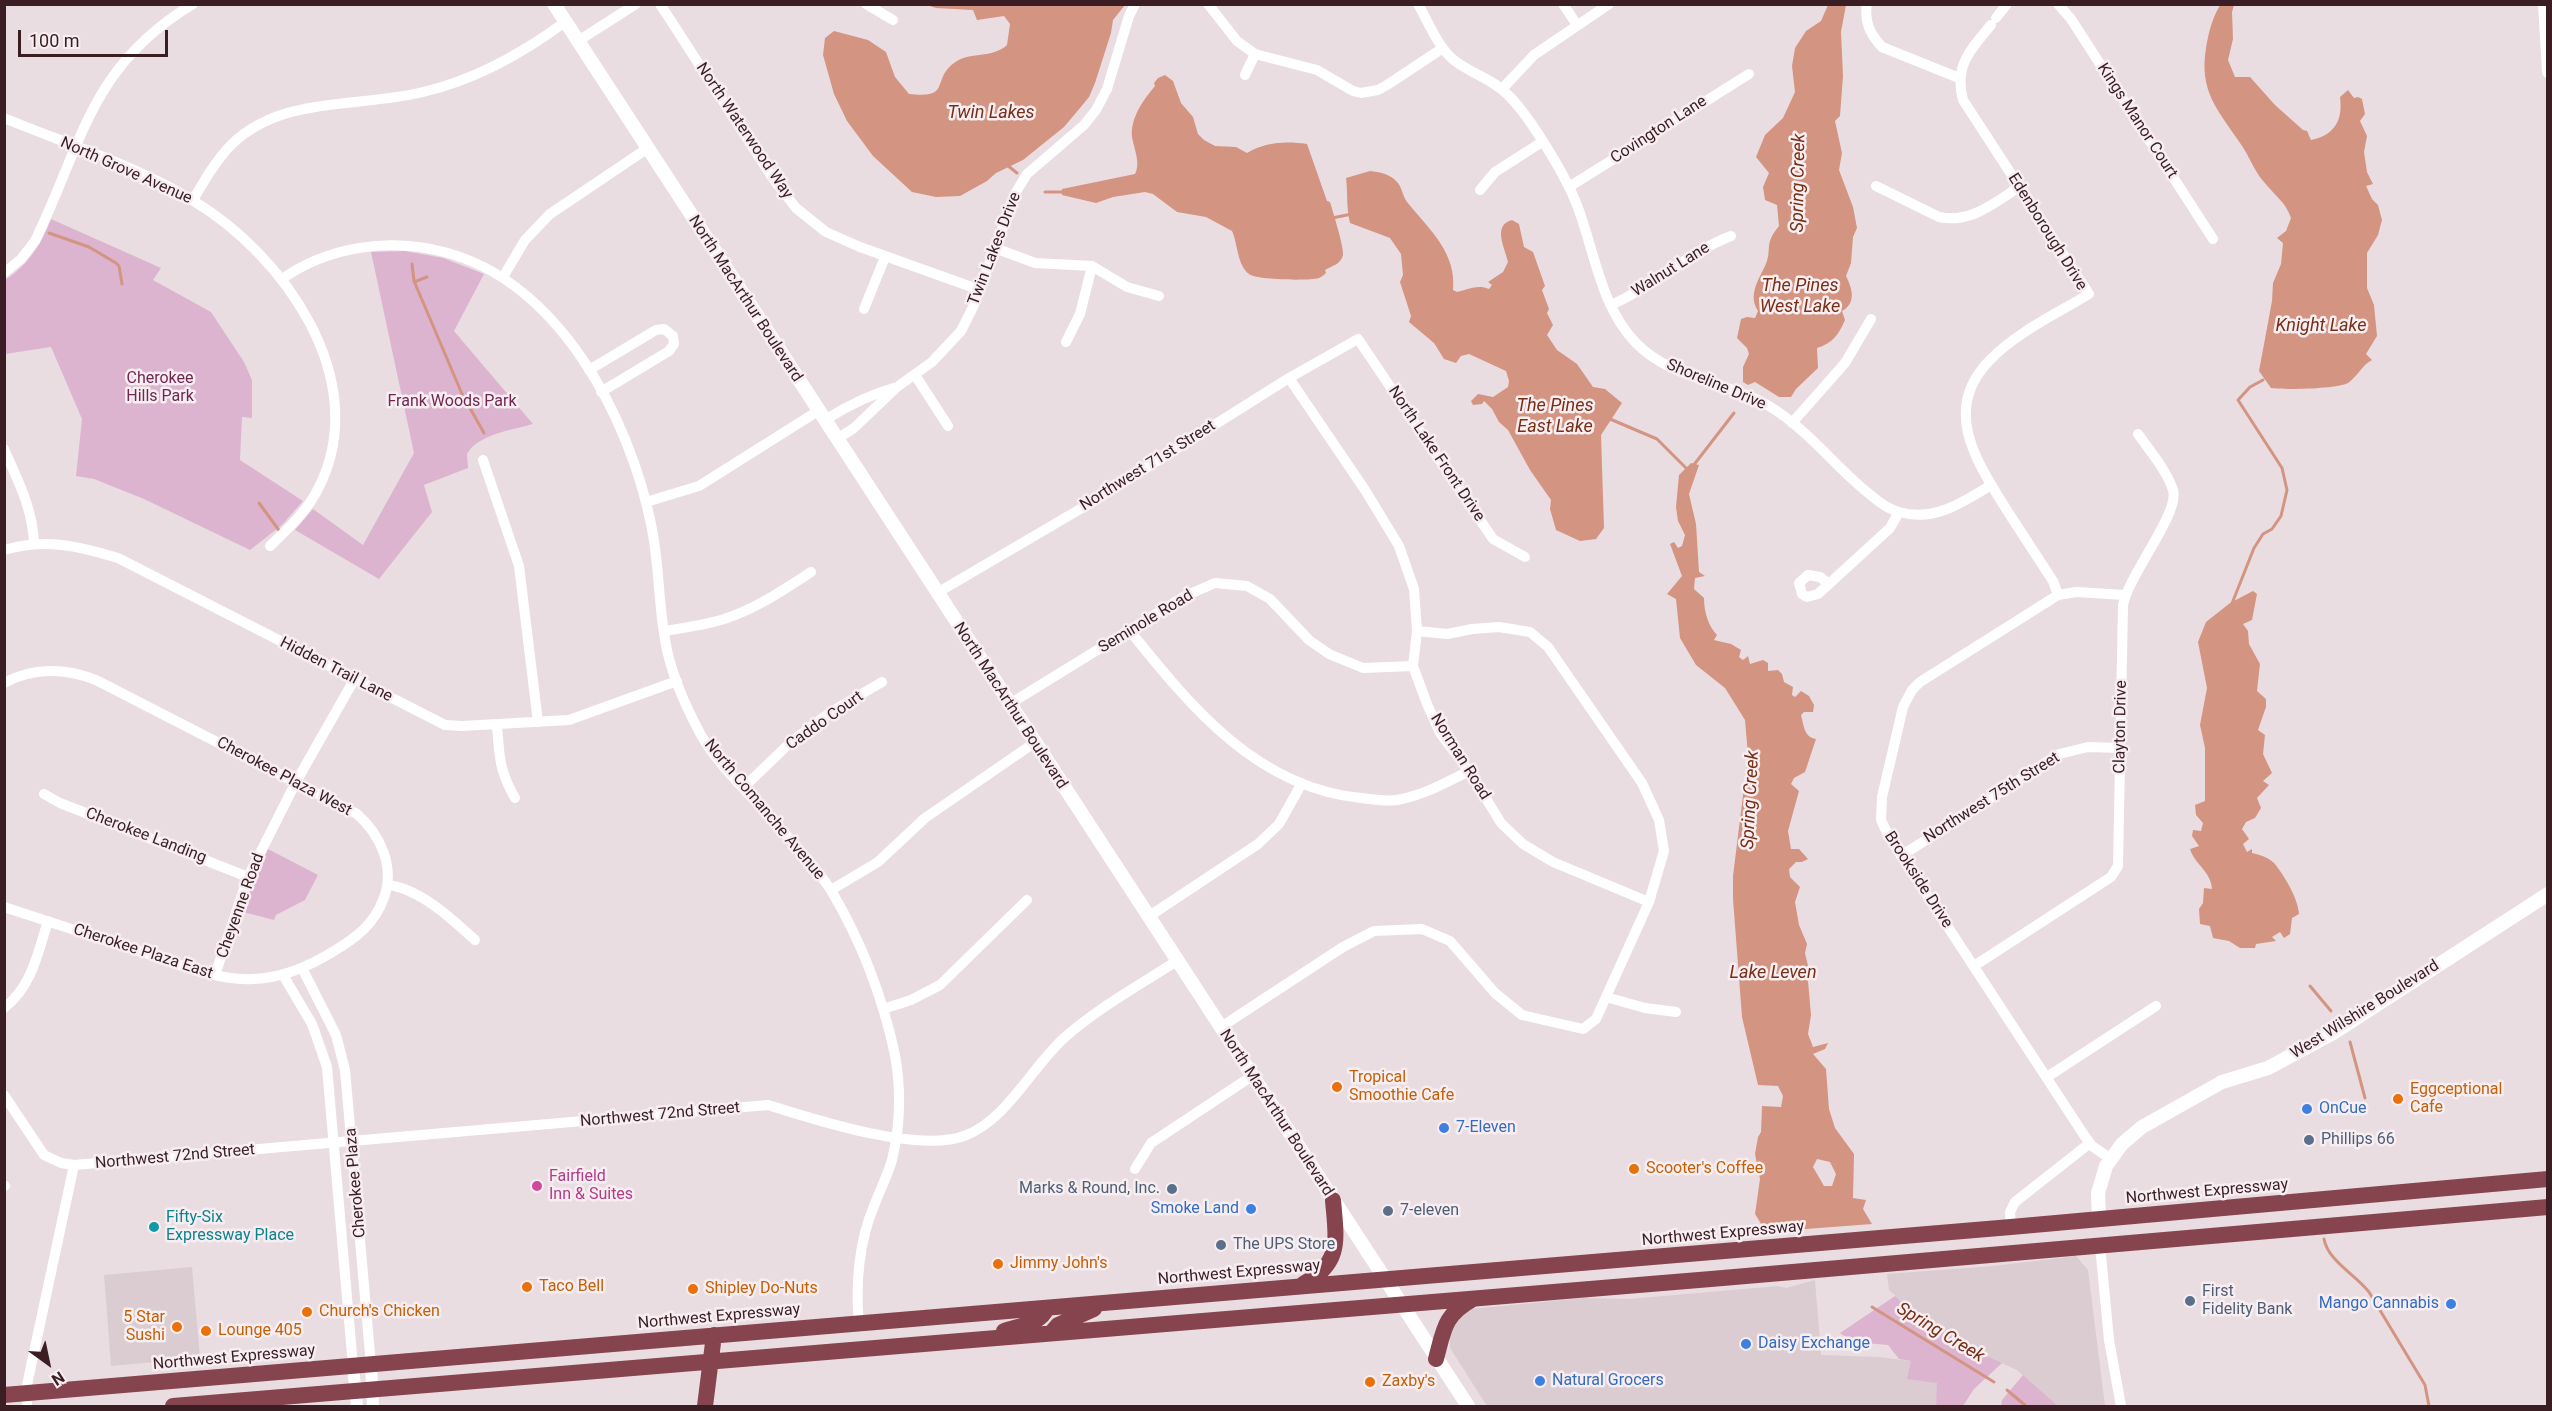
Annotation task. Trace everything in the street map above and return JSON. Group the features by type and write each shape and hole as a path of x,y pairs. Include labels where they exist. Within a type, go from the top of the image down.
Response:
{"highway":[{"name":"Northwest Expressway","path":"4,1395 27,1400 353,1366 1641,1259 2547,1179"},
{"path":"1299,1286 1322,1272 1332,1259 1336,1243 1332,1200"},
{"path":"173,1407 324,1394 361,1396 730,1360 2547,1207"},
{"path":"2098,1219 2100,1245"},
{"path":"1641,1259 1644,1283"},
{"path":"1436,1359 1450,1316 1460,1306 1477,1298"},
{"path":"1051,1333 1058,1325 1111,1302"},
{"path":"980,1339 1036,1322 1044,1315 1047,1308"},
{"path":"705,1407 714,1335"},
{"path":"714,1407 718,1374 730,1360"},
{"path":"324,1394 337,1407"}],"main road":[{"name":"North MacArthur Boulevard","path":"554,4 1008,705 1468,1407"},
{"name":"West Wilshire Boulevard","path":"2098,1219 2098,1193 2104,1173 2122,1144 2142,1127 2223,1082 2268,1068 2333,1034 2547,894"}],"street":[{"path":"4,273 21,259 35,241 89,112 120,66 153,32 193,4"},
{"path":"578,41 636,4"},
{"name":"North Waterwood Way","path":"660,4 786,197 807,219 826,232 885,257 980,290"},
{"path":"866,4 893,20"},
{"name":"Twin Lakes Drive","path":"837,439 854,428 897,387 944,352 957,337 980,290 1021,183 1037,164 1084,125 1099,105 1107,89 1129,16 1135,4"},
{"path":"1208,4 1237,41 1255,54 1317,70 1353,91 1369,93 1387,85 1443,48"},
{"name":"Shoreline Drive","path":"1418,4 1443,48 1455,62 1502,89 1516,104 1542,142 1569,186 1611,305 1625,330 1644,350 1655,359 1690,376 1757,400 1792,423 1870,495 1899,512 1917,515 1942,512 1991,485"},
{"path":"1563,4 1577,26"},
{"path":"1502,89 1534,55 1609,4"},
{"path":"1867,4 1866,21 1875,40 1882,47 1959,78 1969,52 2007,4"},
{"name":"Kings Manor Court","path":"2058,4 2071,19 2213,239"},
{"path":"2544,4 2547,72"},
{"path":"193,200 220,157 234,143 264,122 301,109 380,100 450,84 497,64 565,22"},
{"path":"1245,75 1255,54"},
{"name":"Covington Lane","path":"1569,186 1749,74"},
{"name":"Edenborough Drive","path":"1959,78 1963,100 2089,294 2000,350 1980,370 1966,405 1966,427 1972,451 1991,485 2053,581 2058,595"},
{"name":"North Grove Avenue","path":"4,118 156,181 193,200 235,231 282,279 304,311 326,363 333,397 334,428 330,458 320,487 305,510 270,546"},
{"path":"1480,190 1495,172 1542,142"},
{"path":"503,277 525,240 550,213 648,148"},
{"path":"1876,186 1940,217 1950,219 1960,219 1979,212 2019,187"},
{"name":"Walnut Lane","path":"1611,305 1626,298 1711,244 1731,236"},
{"name":"North Comanche Avenue","path":"282,279 312,262 342,251 364,247 394,245 455,255 503,277 545,312 588,370 601,392 623,435 646,502 671,666 702,737 831,890 858,944 883,1009 897,1073 899,1104 897,1137 887,1174 865,1234 856,1298 859,1324"},
{"path":"995,248 1035,263 1092,266 1127,287 1159,296"},
{"path":"864,309 885,257"},
{"path":"1066,342 1080,314 1092,266"},
{"path":"1792,423 1845,363 1871,319"},
{"path":"588,370 656,330 664,329 672,333 674,344 669,351 601,392"},
{"name":"Northwest 71st Street","path":"937,593 1087,505 1289,378 1358,339"},
{"name":"North Lake Front Drive","path":"1358,339 1493,539 1526,557"},
{"path":"915,375 948,426"},
{"name":"Norman Road","path":"1289,378 1365,490 1399,546 1414,589 1417,631 1413,666 1440,734 1469,771 1501,823 1523,844 1553,862 1650,902"},
{"path":"646,502 699,486 821,415 897,387"},
{"name":"Clayton Drive","path":"1974,966 2115,873 2119,859 2125,595 2170,514 2175,498 2169,482 2138,434"},
{"path":"4,449 28,505 34,527 34,544"},
{"path":"483,460 519,566 538,722"},
{"path":"1829,584 1890,528 1899,512"},
{"name":"Hidden Trail Lane","path":"4,550 34,544 61,543 125,561 354,680 445,724 538,722 578,717 677,681"},
{"path":"664,631 724,619 747,610 773,597 811,572"},
{"name":"Seminole Road","path":"1008,705 1185,596 1215,583 1247,586 1270,599 1309,639 1329,654 1363,668 1413,666"},
{"name":"Brookside Drive","path":"2111,1159 2090,1143 1901,856 1884,829 1880,811 1900,717 1912,690 1929,675 2058,595 2076,592 2125,595"},
{"path":"1221,1027 1343,947 1374,931 1422,929 1450,941 1496,993 1522,1015 1583,1029 1596,1019 1650,902 1664,851 1659,820 1642,783 1548,647 1530,633 1499,627 1447,634 1417,631"},
{"path":"1130,631 1179,692 1238,746 1277,774 1335,795 1394,801 1430,792 1469,771"},
{"name":"Cherokee Plaza West","path":"4,682 19,676 42,672 58,671 84,675 348,809 366,822 382,848 388,885"},
{"name":"Cheyenne Road","path":"215,975 248,877 296,782 354,680"},
{"name":"Caddo Court","path":"744,787 792,741 831,712 882,682"},
{"path":"497,724 500,766 504,780 515,798"},
{"path":"831,890 878,862 925,818 1035,743"},
{"name":"Northwest 75th Street","path":"1901,856 2059,754 2088,747 2121,748"},
{"path":"1148,917 1258,844 1279,824 1302,783"},
{"name":"Cherokee Landing","path":"44,794 60,803 248,877"},
{"path":"283,975 324,957 361,933 377,913 388,885 410,891 459,925 475,940"},
{"path":"883,1009 918,997 940,985 1027,900"},
{"name":"Cherokee Plaza East","path":"4,907 215,975 254,979 283,975"},
{"path":"4,1008 17,997 27,983 48,921"},
{"name":"Northwest 72nd Street","path":"4,1095 44,1155 61,1163 74,1165 768,1105 828,1124 897,1137 939,1141 974,1131 1003,1108 1061,1040 1095,1014 1177,961"},
{"name":"Cherokee Plaza","path":"302,968 336,1035 345,1070 371,1365 361,1396"},
{"name":"Cherokee Plaza","path":"283,975 312,1024 324,1056 328,1076 353,1366 361,1396 373,1407"},
{"path":"1606,997 1645,1008 1676,1012"},
{"path":"2047,1077 2156,1006"},
{"path":"1135,1169 1151,1143 1252,1076"},
{"path":"2010,1227 2011,1207 2015,1202 2090,1143"},
{"name":"Northwest 72nd Street","path":"27,1400 74,1165"},
{"path":"2100,1245 2109,1340 2121,1407"}],"shaded area":[{"path":"2076,1256 2088,1270 2105,1406 2058,1406 2017,1370 1962,1345 1925,1322 1889,1290 1887,1274 1993,1266"},
{"path":"192,1267 200,1358 111,1366 104,1275"},
{"path":"1815,1280 1821,1355 1911,1361 1938,1383 1936,1406 1487,1406 1450,1348 1450,1326 1471,1309 1584,1298 1629,1299 1778,1286 1786,1288"}],"green space":[{"name":"Cherokee Hills Park","path":"51,219 161,268 153,280 211,312 244,362 252,380 252,418 242,417 240,460 303,501 282,525 250,550 144,499 94,479 76,476 82,419 51,347 5,354 5,280 33,254"},
{"name":"Frank Woods Park","path":"405,251 443,258 484,274 454,331 533,424 487,437 472,447 467,454 468,468 424,485 432,512 379,579 295,530 313,509 363,545 414,453 371,252"},
{"path":"268,849 318,875 305,900 276,915 274,920 243,912"},
{"path":"1895,1296 1946,1334 2002,1363 1974,1389 1963,1406 1936,1406 1937,1383 1907,1379 1911,1361 1899,1359 1888,1345 1853,1342 1840,1333"},
{"path":"2023,1375 2058,1406 2001,1406 2002,1400"}],"water":[{"name":"Twin Lakes","path":"1125,4 1113,20 1111,33 1089,97 1064,127 1023,160 996,173 987,181 960,196 936,197 912,192 873,156 847,121 834,94 823,55 825,38 834,31 868,40 886,52 895,77 909,94 922,95 936,91 947,69 960,59 995,52 1007,45 1010,24 1004,16 977,20 973,10 936,8 927,5"},
{"name":"The Pines West Lake","path":"1828,5 1846,5 1841,32 1843,76 1840,116 1835,121 1842,153 1839,170 1853,207 1857,228 1853,237 1851,263 1846,276 1852,295 1850,304 1842,311 1845,320 1838,334 1831,341 1817,348 1818,368 1791,397 1779,397 1755,382 1748,385 1743,382 1743,367 1749,354 1747,348 1737,338 1741,319 1755,318 1758,311 1754,299 1755,288 1767,260 1771,238 1779,226 1777,205 1765,200 1763,187 1769,173 1756,157 1765,135 1783,118 1795,92 1792,66 1795,48 1806,31 1821,21"},
{"name":"Knight Lake","path":"2220,5 2234,5 2233,39 2228,60 2235,77 2250,77 2275,105 2307,131 2311,140 2326,134 2336,125 2340,113 2340,97 2348,90 2354,98 2362,99 2365,114 2360,121 2367,136 2364,152 2367,172 2373,184 2366,186 2372,199 2378,205 2382,220 2378,235 2367,253 2367,288 2374,305 2377,336 2366,354 2372,360 2348,383 2342,385 2271,388 2259,371 2272,301 2273,283 2281,264 2283,243 2277,238 2286,231 2291,218 2283,203 2257,173 2217,109 2208,88 2205,76 2206,48 2211,25"},
{"path":"1165,75 1173,81 1181,103 1193,117 1198,134 1215,146 1236,147 1247,153 1276,143 1307,144 1338,229 1343,255 1338,263 1325,270 1326,273 1320,277 1313,279 1261,278 1245,270 1232,231 1206,217 1177,212 1153,194 1145,192 1113,197 1096,203 1062,195 1062,189 1135,174 1137,161 1132,130 1135,116 1155,86 1154,83"},
{"name":"The Pines East Lake","path":"1370,171 1388,175 1398,183 1407,202 1440,242 1446,253 1451,264 1453,290 1457,292 1477,287 1489,289 1492,285 1488,282 1503,272 1508,262 1501,238 1503,227 1512,220 1519,224 1524,247 1533,252 1545,286 1542,290 1549,309 1547,313 1553,325 1547,335 1557,350 1577,364 1593,387 1605,389 1622,403 1601,435 1604,528 1596,539 1580,541 1556,530 1550,509 1551,500 1530,470 1508,430 1499,422 1492,409 1484,401 1482,404 1473,405 1471,401 1478,394 1493,397 1508,387 1506,371 1469,354 1461,356 1456,363 1444,359 1434,343 1409,322 1411,316 1400,282 1403,275 1401,254 1390,238 1350,223 1346,178"},
{"name":"Lake Leven","path":"1691,463 1699,465 1689,494 1696,524 1699,572 1705,576 1695,578 1694,589 1704,598 1707,618 1717,635 1714,640 1731,644 1741,650 1739,657 1743,660 1748,656 1750,664 1763,660 1768,663 1768,671 1778,670 1784,682 1793,687 1792,695 1795,697 1801,691 1809,696 1814,705 1813,712 1804,712 1801,715 1807,733 1816,739 1805,772 1794,778 1791,784 1799,791 1788,831 1791,849 1799,849 1808,859 1796,862 1789,869 1790,877 1800,887 1795,902 1799,925 1807,944 1805,953 1810,974 1808,981 1811,1015 1808,1034 1813,1047 1828,1043 1825,1049 1813,1054 1826,1069 1829,1109 1835,1128 1854,1154 1853,1198 1866,1200 1863,1209 1872,1224 1766,1232 1755,1214 1760,1179 1755,1154 1761,1132 1762,1106 1781,1107 1783,1096 1778,1086 1758,1085 1742,1017 1733,876 1748,755 1745,720 1725,688 1696,665 1680,638 1676,599 1667,594 1682,576 1670,544 1674,542 1678,548 1682,546 1685,535 1678,521 1676,507 1679,475","holes":["1817,1159 1830,1162 1836,1174 1832,1186 1824,1186 1813,1167"]},
{"path":"2253,591 2257,594 2252,620 2243,624 2248,631 2249,644 2260,664 2257,691 2266,699 2266,707 2258,730 2265,735 2263,754 2272,773 2263,781 2269,785 2257,798 2261,808 2255,818 2246,822 2242,829 2249,839 2243,844 2247,852 2252,849 2252,853 2274,863 2290,887 2299,914 2292,918 2290,934 2284,938 2280,932 2272,937 2276,941 2256,944 2255,948 2240,948 2229,941 2213,938 2210,926 2200,924 2199,909 2203,903 2204,888 2212,889 2209,877 2190,849 2199,846 2192,836 2193,830 2201,831 2203,823 2196,815 2195,805 2205,801 2205,748 2200,725 2207,688 2198,642 2206,622 2230,603"}],"waterway":[{"path":"1007,165 1017,173"},
{"path":"1045,192 1064,192"},
{"path":"1332,218 1352,214"},
{"path":"49,233 89,247 116,263 119,266 122,284"},
{"path":"412,264 414,281 462,394 484,433"},
{"path":"414,282 427,277"},
{"path":"2231,606 2254,548 2263,534 2272,529 2281,516 2287,490 2282,468 2238,400 2250,387 2263,380"},
{"name":"Spring Creek","path":"1693,466 1734,413"},
{"path":"1610,419 1657,439 1688,470"},
{"path":"259,503 281,533"},
{"path":"2310,986 2331,1011"},
{"path":"2350,1042 2365,1098"},
{"path":"2324,1239 2336,1261 2369,1292 2425,1385 2429,1406"},
{"name":"Spring Creek","path":"1872,1307 1994,1382"},
{"name":"Spring Creek","path":"2007,1390 2026,1406"}],"place":[{"name":"Tropical Smoothie Cafe","path":"1337,1087"},
{"name":"Eggceptional Cafe","path":"2398,1099"},
{"name":"OnCue","path":"2307,1109"},
{"name":"7-Eleven","path":"1444,1128"},
{"name":"Phillips 66","path":"2309,1140"},
{"name":"Scooter's Coffee","path":"1634,1169"},
{"name":"Fairfield Inn & Suites","path":"537,1186"},
{"name":"Marks & Round, Inc.","path":"1172,1189"},
{"name":"Smoke Land","path":"1251,1209"},
{"name":"7-eleven","path":"1388,1211"},
{"name":"Fifty-Six Expressway Place","path":"154,1227"},
{"name":"The UPS Store","path":"1221,1245"},
{"name":"Jimmy John's","path":"998,1264"},
{"name":"Taco Bell","path":"527,1287"},
{"name":"Shipley Do-Nuts","path":"693,1289"},
{"name":"First Fidelity Bank","path":"2190,1301"},
{"name":"Mango Cannabis","path":"2451,1304"},
{"name":"Church's Chicken","path":"307,1312"},
{"name":"5 Star Sushi","path":"177,1327"},
{"name":"Lounge 405","path":"206,1331"},
{"name":"Daisy Exchange","path":"1746,1344"},
{"name":"Natural Grocers","path":"1540,1381"},
{"name":"Zaxby's","path":"1370,1382"}]}
